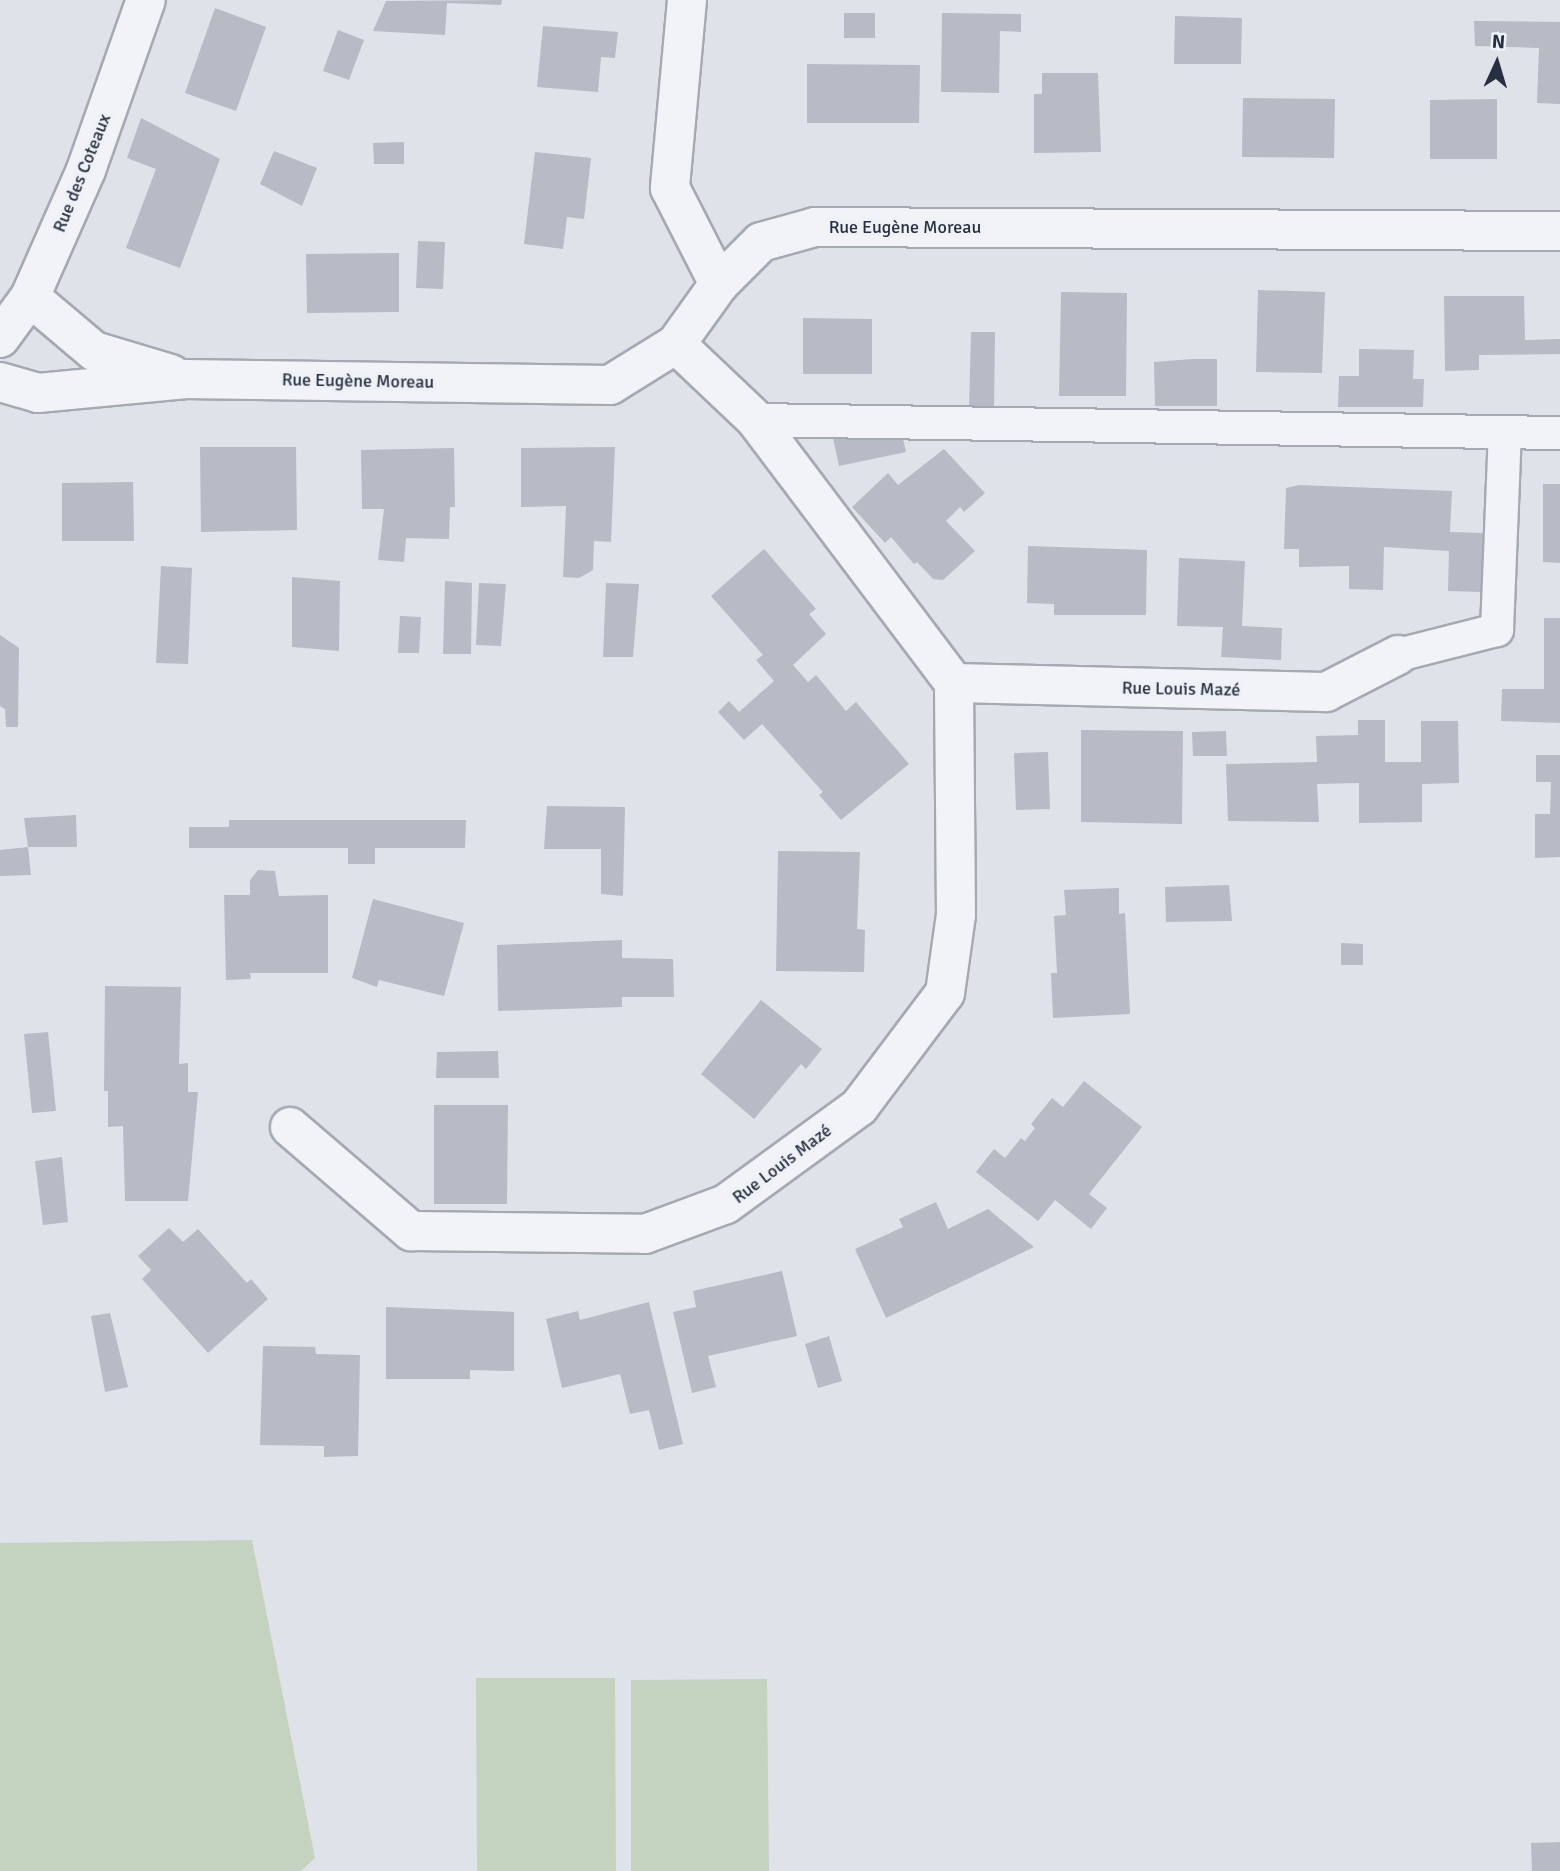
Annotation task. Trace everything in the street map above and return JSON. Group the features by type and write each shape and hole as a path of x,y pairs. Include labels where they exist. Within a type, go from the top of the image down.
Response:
{"street":[{"name":"Rue des Coteaux","path":"0,338 30,297 86,170 146,0"},
{"path":"687,0 670,188 719,284"},
{"name":"Rue Eugène Moreau","path":"0,382 38,393 186,379 610,385 676,344 719,284 761,242 815,227 1560,231"},
{"name":"Rue Eugène Moreau","path":"30,297 94,351 186,379"},
{"path":"676,344 756,420 954,683"},
{"name":"Rue Louis Mazé","path":"290,1127 411,1231 645,1234 726,1205 859,1107 945,993 956,915 954,683 1326,692 1398,655"}],"lane":[{"path":"756,420 1560,433"},
{"path":"1398,655 1497,630 1505,432"}],"green space":[{"path":"252,1540 315,1858 301,1871 0,1871 0,1543"},
{"path":"476,1678 615,1678 616,1871 477,1871"},
{"path":"767,1679 769,1871 631,1871 631,1680"}],"building":[{"path":"502,0 501,5 447,3 445,35 373,31 386,1"},
{"path":"215,8 266,27 236,111 185,93"},
{"path":"844,13 875,13 875,38 844,38"},
{"path":"942,13 1021,14 1021,32 1000,31 999,93 941,92"},
{"path":"1175,16 1242,18 1241,64 1174,64"},
{"path":"1474,21 1560,22 1560,104 1537,103 1539,48 1475,46"},
{"path":"543,26 618,32 615,58 601,57 598,92 537,87"},
{"path":"338,30 364,40 349,80 323,71"},
{"path":"807,64 920,65 919,123 807,123"},
{"path":"1042,73 1098,73 1101,152 1034,153 1034,94 1042,94"},
{"path":"1243,98 1335,99 1334,158 1242,157"},
{"path":"1497,99 1497,159 1430,159 1430,100"},
{"path":"141,118 220,159 180,268 126,248 156,169 127,158"},
{"path":"404,142 404,164 374,164 373,143"},
{"path":"274,151 317,168 302,206 260,184"},
{"path":"535,152 591,158 584,219 567,217 563,249 524,244"},
{"path":"418,241 445,242 443,289 416,288"},
{"path":"399,253 399,312 307,313 306,254"},
{"path":"1258,290 1325,292 1322,373 1256,372"},
{"path":"1061,292 1127,293 1126,396 1059,396"},
{"path":"1444,296 1524,296 1525,340 1560,339 1560,354 1479,355 1479,370 1445,371"},
{"path":"803,318 872,319 872,374 803,374"},
{"path":"971,332 995,332 994,412 969,411"},
{"path":"1359,349 1414,350 1413,379 1424,379 1423,407 1338,407 1339,376 1359,376"},
{"path":"1217,359 1217,406 1155,406 1154,362"},
{"path":"900,425 906,452 839,466 833,438"},
{"path":"200,447 296,447 297,530 201,532"},
{"path":"615,447 611,542 594,541 593,570 579,578 563,577 566,506 521,507 521,448"},
{"path":"454,448 455,507 450,507 449,539 406,538 404,562 378,560 384,509 362,509 361,450"},
{"path":"944,449 985,493 964,512 960,507 946,521 975,551 943,580 933,579 917,562 914,564 891,537 885,543 852,507 888,473 898,485"},
{"path":"133,482 134,541 62,541 62,483"},
{"path":"1543,484 1560,484 1560,563 1543,562"},
{"path":"1299,485 1452,491 1450,532 1483,533 1482,592 1448,591 1449,551 1384,547 1383,590 1349,589 1349,566 1299,567 1299,549 1284,549 1286,488"},
{"path":"1028,546 1147,550 1146,615 1054,615 1054,604 1027,603"},
{"path":"764,549 816,609 809,614 826,634 793,665 808,682 816,675 846,711 856,702 909,764 841,820 819,795 823,792 762,724 744,740 718,712 729,701 739,712 774,681 756,660 763,655 711,596"},
{"path":"1179,558 1245,561 1242,626 1282,628 1281,660 1221,657 1223,627 1177,626"},
{"path":"161,566 192,568 188,664 156,663"},
{"path":"292,577 340,581 339,651 292,647"},
{"path":"445,581 472,583 471,654 443,654"},
{"path":"479,583 506,584 501,646 476,645"},
{"path":"606,583 639,584 633,657 603,657"},
{"path":"400,616 421,617 419,653 398,653"},
{"path":"1544,618 1560,618 1560,723 1501,721 1502,689 1544,689"},
{"path":"0,635 19,648 18,727 6,727 5,709 0,706"},
{"path":"1358,720 1385,720 1385,762 1421,762 1421,721 1458,721 1459,783 1422,784 1422,822 1359,823 1359,783 1317,784 1319,822 1228,821 1226,764 1317,762 1316,736 1358,735"},
{"path":"1081,730 1183,731 1182,824 1081,822"},
{"path":"1226,731 1227,756 1193,756 1192,732"},
{"path":"1048,752 1050,809 1016,810 1014,753"},
{"path":"1536,755 1560,755 1560,857 1535,858 1535,814 1550,814 1551,782 1536,782"},
{"path":"547,806 625,807 623,896 601,894 601,849 544,849"},
{"path":"76,815 77,847 28,847 24,818"},
{"path":"229,820 466,820 465,848 375,848 375,864 348,864 348,848 189,848 189,827 229,827"},
{"path":"28,847 31,875 0,876 0,850"},
{"path":"778,851 860,852 857,929 865,930 864,972 776,971"},
{"path":"258,870 275,871 279,896 328,895 328,973 250,973 251,979 226,980 224,895 250,895 250,880"},
{"path":"1229,885 1232,921 1166,922 1165,887"},
{"path":"1119,888 1119,914 1125,913 1130,1014 1053,1018 1051,973 1057,973 1054,916 1066,915 1064,890"},
{"path":"373,899 464,923 444,996 379,980 377,987 352,978"},
{"path":"622,940 622,958 673,959 674,997 622,997 622,1007 498,1011 497,945"},
{"path":"1341,943 1363,944 1363,965 1341,965"},
{"path":"105,986 181,987 179,1064 188,1063 188,1092 198,1092 188,1201 125,1201 123,1126 108,1127 108,1091 104,1091"},
{"path":"761,1000 822,1049 806,1069 801,1064 754,1119 701,1074"},
{"path":"48,1032 56,1111 32,1113 24,1034"},
{"path":"498,1051 499,1078 436,1078 437,1052"},
{"path":"1084,1081 1142,1127 1089,1194 1107,1208 1091,1229 1055,1200 1038,1221 976,1172 994,1149 1005,1158 1021,1138 1025,1141 1035,1128 1031,1124 1052,1098 1063,1107"},
{"path":"434,1105 508,1105 507,1204 434,1204"},
{"path":"62,1157 68,1222 43,1225 35,1161"},
{"path":"936,1202 948,1229 988,1209 1034,1247 886,1318 855,1249 903,1227 899,1219"},
{"path":"169,1228 183,1242 198,1229 247,1283 251,1279 268,1299 208,1353 142,1279 151,1270 138,1256"},
{"path":"782,1271 797,1336 708,1356 716,1387 692,1393 673,1312 696,1307 693,1291"},
{"path":"649,1302 683,1444 659,1450 649,1410 630,1414 620,1374 562,1388 546,1319 578,1311 580,1320"},
{"path":"386,1307 514,1312 514,1371 470,1370 470,1379 386,1379"},
{"path":"110,1313 128,1387 105,1392 91,1316"},
{"path":"829,1336 842,1381 818,1388 805,1344"},
{"path":"263,1346 315,1347 316,1354 360,1355 358,1456 324,1457 324,1446 260,1445"},
{"path":"1560,1842 1560,1871 1532,1871 1531,1843"}]}
